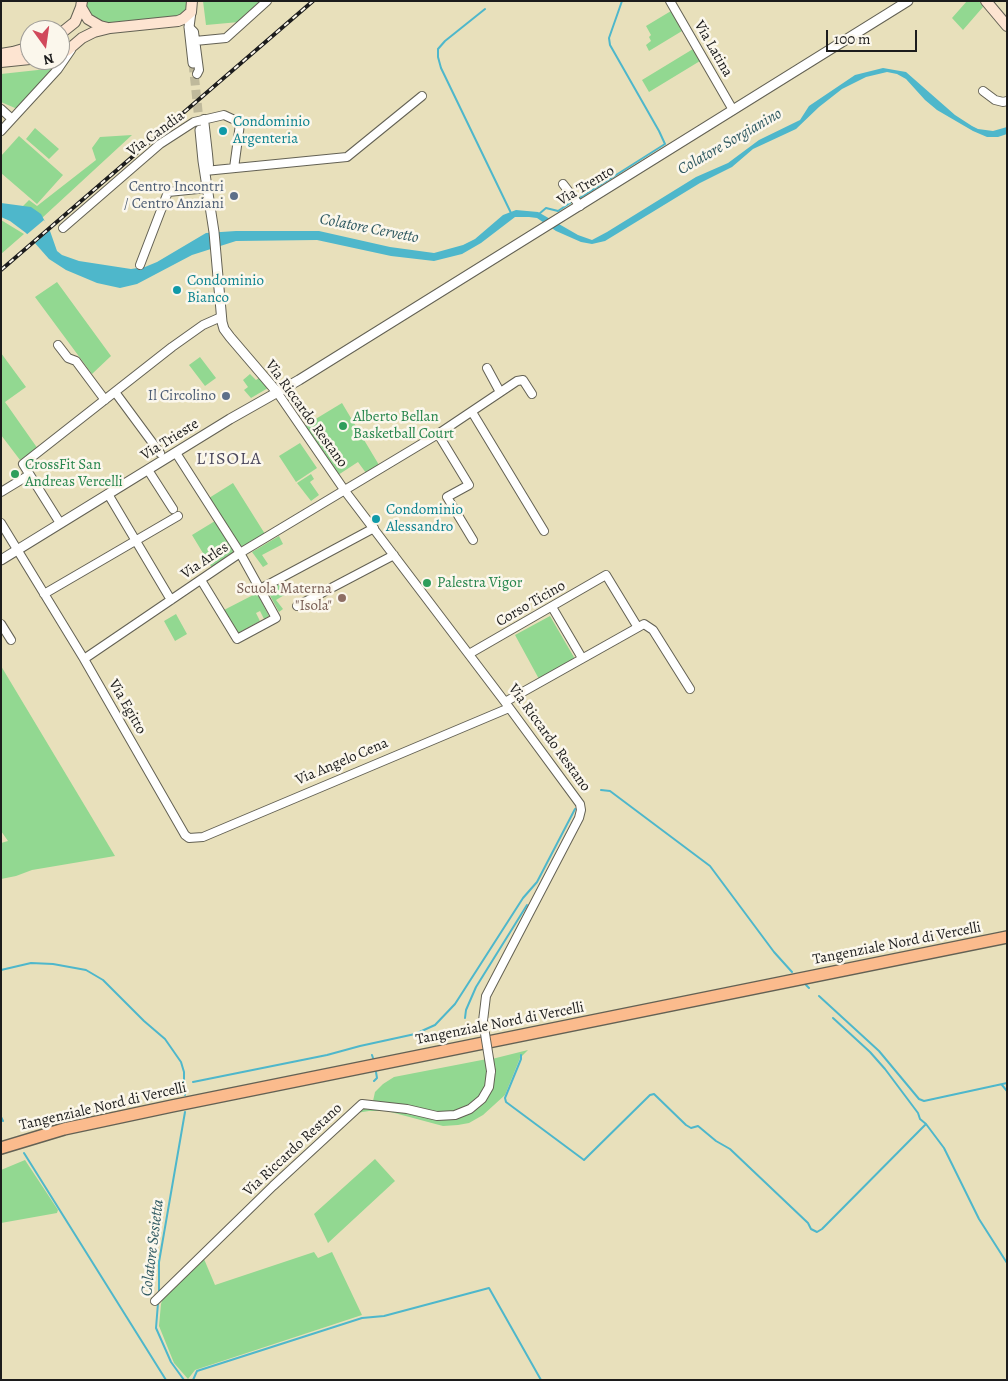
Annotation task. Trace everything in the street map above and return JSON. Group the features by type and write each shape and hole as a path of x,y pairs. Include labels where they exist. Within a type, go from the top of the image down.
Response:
{"main road":[{"path":"986,1 1007,26"},
{"path":"80,3 88,19 100,26 110,28"},
{"path":"70,26 75,22 80,3"},
{"path":"70,47 88,34 110,28 178,21 183,19 191,6"},
{"path":"1,54 20,50"},
{"path":"1,62 20,60"},
{"name":"Tangenziale Nord di Vercelli","path":"1,1148 64,1129 172,1106 1007,937"},
{"path":"1,1153 46,1140 64,1129"},
{"path":"1,1142 20,1136 41,1136"}],"street":[{"path":"196,41 226,38 267,1"},
{"name":"Via Latina","path":"670,1 733,110"},
{"name":"Via Trento","path":"277,392 545,227 559,218 576,201 733,110 908,1"},
{"path":"191,6 189,27 193,63"},
{"path":"178,21 186,24 194,32 199,70 197,74"},
{"path":"1,131 58,69 75,44"},
{"path":"983,91 995,100 1003,102 1007,100"},
{"path":"205,170 347,158 422,96"},
{"path":"1,109 12,120"},
{"name":"Via Candia","path":"63,228 160,144 194,122 224,115 240,124 234,168"},
{"name":"Via Riccardo Restano","path":"204,119 208,154 208,165 205,170"},
{"name":"Via Riccardo Restano","path":"158,1298 273,1186 362,1104 407,1109 437,1116 455,1115 470,1109 482,1099 488,1087 491,1071 483,1021 486,996 579,818 581,810 580,804 508,705 374,528 344,492 277,392 224,329 221,317 214,232 200,130"},
{"path":"563,184 576,201"},
{"path":"140,265 168,192 208,188"},
{"path":"60,523 29,475 23,464 25,461 203,325 221,317"},
{"path":"58,345 68,358 76,361 105,400"},
{"path":"487,368 500,392"},
{"name":"Via Arles","path":"84,659 240,554 438,434 517,381 523,380 532,394"},
{"path":"115,392 160,453"},
{"name":"Via Trieste","path":"1,560 277,392"},
{"path":"472,412 544,531"},
{"path":"438,434 468,484 447,496 473,540"},
{"path":"176,453 240,554 276,618 237,639 201,580"},
{"path":"148,470 173,509"},
{"path":"3,489 29,475"},
{"path":"108,494 171,600"},
{"path":"44,594 178,516"},
{"name":"Via Egitto","path":"1,523 84,659 185,835"},
{"path":"260,589 374,528"},
{"path":"297,606 394,555"},
{"name":"Corso Ticino","path":"469,654 606,576 637,626"},
{"path":"552,607 582,658"},
{"path":"1,624 11,640"},
{"path":"637,626 644,624 653,630 690,689"},
{"name":"Via Angelo Cena","path":"185,835 189,838 203,837 508,705 637,626"}],"green space":[{"path":"84,1 189,1 187,9 180,17 108,25 90,19"},
{"path":"203,1 263,1 239,22 206,25"},
{"path":"967,1 979,1 983,7 963,30 952,18"},
{"path":"671,11 682,31 649,51 646,45 651,41 649,37 651,35 646,26"},
{"path":"693,49 700,61 649,92 642,80"},
{"path":"54,70 20,107 15,108 1,102 1,74"},
{"path":"35,128 59,149 49,159 26,139"},
{"path":"132,135 42,218 40,214 23,206 29,200 37,206 96,160 92,148 100,137"},
{"path":"19,136 63,175 37,204 1,173 1,156"},
{"path":"1,220 24,234 1,254"},
{"path":"57,282 111,356 92,374 35,297"},
{"path":"1,353 26,387 5,402 38,449 20,460 1,435"},
{"path":"200,357 216,378 205,386 189,365"},
{"path":"250,374 256,380 259,378 268,388 251,398 244,390 248,387 243,380"},
{"path":"342,403 379,465 366,473 358,462 338,475 304,426"},
{"path":"300,443 317,468 296,482 279,456"},
{"path":"311,474 314,479 310,482 319,495 311,501 297,483"},
{"path":"233,483 265,534 241,549 209,498"},
{"path":"215,521 235,552 212,568 192,535"},
{"path":"279,536 283,544 262,555 268,564 263,567 252,552"},
{"path":"283,579 286,587 283,589 286,594 276,600 283,609 279,612 267,590 278,585 277,583"},
{"path":"257,593 269,616 264,619 260,611 256,613 260,621 238,633 224,610"},
{"path":"176,614 187,634 175,641 164,621"},
{"path":"550,616 575,659 539,679 515,635"},
{"path":"1,666 115,856 32,870 1,879 1,843 8,841 1,831"},
{"path":"528,1050 520,1058 505,1095 483,1115 469,1123 443,1126 387,1111 356,1113 368,1107 380,1107 437,1118 484,1100 492,1059"},
{"path":"487,1059 486,1086 481,1095 468,1107 457,1112 437,1112 374,1103 373,1101 375,1092 394,1077"},
{"path":"375,1159 395,1181 328,1243 314,1214"},
{"path":"25,1160 58,1210 57,1213 1,1223 1,1170"},
{"path":"314,1252 318,1258 332,1252 362,1315 195,1370 188,1379 174,1363 159,1326 161,1304 164,1295 204,1259 215,1285"}],"water":[{"path":"883,68 906,72 955,115 972,126 978,129 993,131 1007,127 1007,134 998,137 987,137 973,131 937,110 906,79 897,74 887,72 866,77 842,89 819,107 796,129 753,149 732,167 700,183 605,241 592,244 581,242 556,231 537,218 515,217 481,243 462,254 434,261 391,256 317,240 236,241 192,255 137,284 120,288 97,283 66,270 49,259 26,233 1,217 1,203 31,207 41,214 50,231 57,251 62,255 79,261 131,269 145,267 157,262 206,233 236,231 319,231 390,247 434,253 463,245 475,239 503,215 516,210 538,212 578,235 592,240 696,177 728,163 759,140 800,120 809,106 855,75"}],"pier":[{"path":"44,220 51,229 33,245 25,236"}],"waterway":[{"path":"578,199 665,144 610,45 609,38 622,1"},
{"path":"485,9 445,41 438,49 438,57 441,68 511,213"},
{"path":"539,214 546,208 558,211 573,201"},
{"path":"601,790 610,791 710,866 774,952 792,972"},
{"path":"193,1082 327,1055 415,1034 435,1025 455,1004 523,898 537,882 575,809"},
{"path":"465,1018 466,1010 476,987 527,905"},
{"name":"Colatore Sesietta","path":"1,970 31,963 53,964 86,970 103,980 165,1039 181,1062 184,1072 184,1086"},
{"path":"806,985 809,988"},
{"path":"819,996 879,1051 919,1099 924,1101 1007,1083"},
{"path":"833,1018 870,1052 885,1069 918,1113 920,1119 944,1148 979,1219 1007,1263"},
{"path":"521,1055 505,1098 506,1102 584,1160 650,1095 654,1094 686,1125 691,1128 698,1126 716,1141 730,1149 808,1223 811,1229 817,1232 926,1124"},
{"path":"374,1081 377,1078 376,1072"},
{"path":"1002,1085 1007,1091"},
{"name":"Colatore Sesietta","path":"159,1293 159,1262 185,1112"},
{"path":"1,1117 3,1121"},
{"path":"24,1153 166,1380"},
{"path":"193,1380 197,1371 362,1318 384,1316 489,1288 541,1380"},
{"name":"Colatore Sesietta","path":"158,1303 156,1328 171,1362 184,1380"}],"tunnel":[{"path":"193,63 200,130"}],"railway":[{"path":"1,270 313,1"}],"place":[{"name":"Condominio Argenteria","path":"223,131"},
{"name":"Centro Incontri / Centro Anziani","path":"234,196"},
{"name":"Condominio Bianco","path":"177,290"},
{"name":"Il Circolino","path":"226,396"},
{"name":"Alberto Bellan Basketball Court","path":"343,426"},
{"name":"CrossFit San Andreas Vercelli","path":"15,474"},
{"name":"Condominio Alessandro","path":"376,519"},
{"name":"Palestra Vigor","path":"427,583"},
{"name":"Scuola Materna \"Isola\"","path":"342,598"}],"district":[{"name":"L'ISOLA","path":"229,460"}],"water label":[{"name":"Colatore Sorgianino","path":"730,142"},
{"name":"Colatore Cervetto","path":"369,229"}]}
